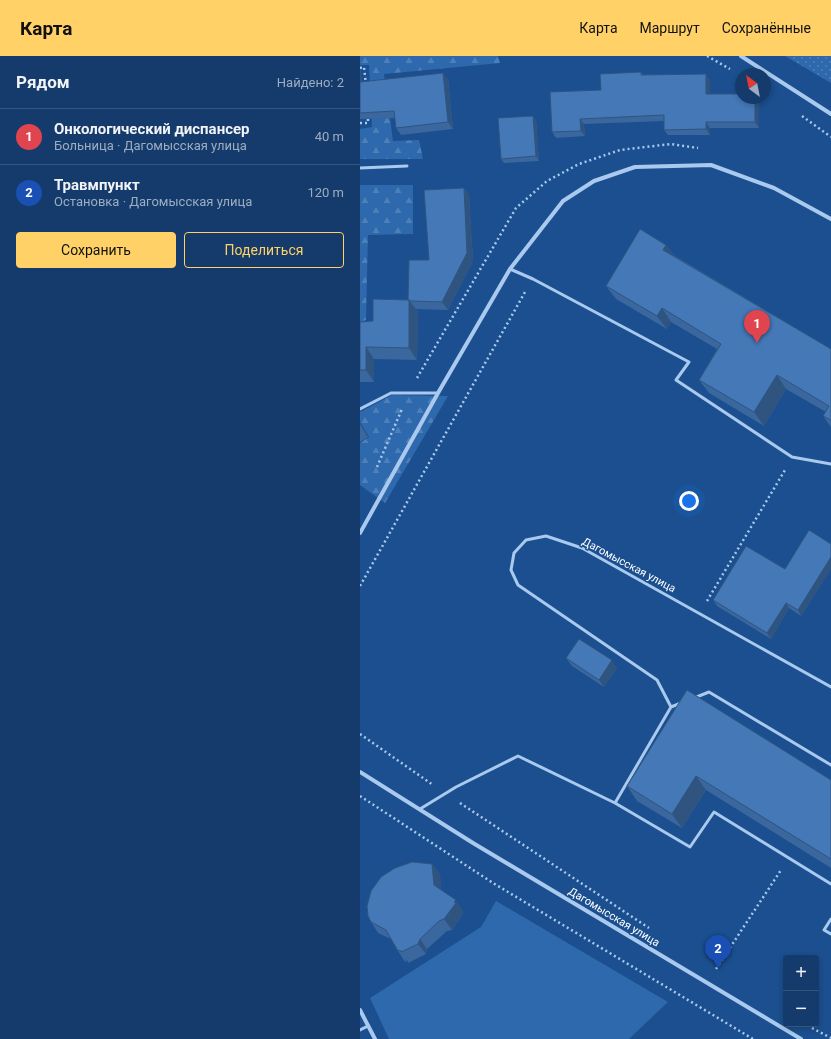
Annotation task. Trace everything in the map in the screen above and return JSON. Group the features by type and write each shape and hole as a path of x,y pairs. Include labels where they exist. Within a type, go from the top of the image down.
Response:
{"street":[{"path":"741,56 831,114"},
{"path":"360,533 438,393 510,269 562,201 594,181 635,167 711,165 774,188 831,219"},
{"name":"Дагомысская улица","path":"360,772 707,984 801,1039"},
{"path":"360,1010 375,1039"}],"lane":[{"path":"360,168 407,166"},
{"path":"510,269 533,279 689,362 676,380 792,457 831,464"},
{"path":"360,409 391,393 438,393"},
{"name":"Дагомысская улица","path":"671,707 656,680 518,585 511,570 514,553 526,540 546,536 582,548 831,687"},
{"path":"690,700 709,692 831,764"},
{"path":"615,803 671,707 684,702"},
{"path":"420,809 518,756 615,803 690,847 714,812 831,884"},
{"path":"831,919 824,930 831,934"},
{"path":"360,1030 368,1026"}],"path":[{"path":"707,56 734,72"},
{"path":"360,68 364,67 366,91"},
{"path":"360,124 368,122 368,115"},
{"path":"375,471 408,394 516,208 547,182 579,164 620,150 671,144 702,149"},
{"path":"360,586 533,279"},
{"path":"700,614 792,457"},
{"path":"360,734 446,794 650,928"},
{"path":"360,796 493,883 753,1039"},
{"path":"707,984 789,857"},
{"path":"811,1027 831,1038"}],"green space":[{"path":"360,56 498,56 500,63 384,74 393,141 419,140 423,159 360,159 360,129 372,127 369,65 360,65"},
{"path":"785,56 831,56 831,83"},
{"path":"360,185 413,185 413,234 368,235 366,320 360,322"},
{"path":"392,395 448,396 385,503 360,485 360,443 369,437 360,422 360,412"},
{"path":"496,901 668,1002 629,1039 389,1039 370,998 481,927"}],"building":[{"path":"641,72 641,75 706,74 706,94 735,94 735,104 755,104 755,122 706,122 706,129 664,130 664,115 580,119 581,131 552,132 550,92 601,90 600,74"},
{"path":"443,73 448,122 396,128 394,111 360,113 360,82"},
{"path":"533,116 536,156 501,159 498,118"},
{"path":"464,188 467,253 442,302 408,300 409,260 429,260 424,190"},
{"path":"640,229 666,245 663,250 831,349 831,420 823,416 829,406 777,375 754,412 699,380 721,344 662,308 657,316 606,286"},
{"path":"373,299 409,300 409,348 366,347 366,370 360,370 360,322 373,321"},
{"path":"809,530 831,544 831,557 798,610 786,603 767,633 713,600 746,546 785,569"},
{"path":"579,639 612,660 599,680 566,658"},
{"path":"687,690 831,780 831,859 696,776 672,814 627,786"},
{"path":"412,862 432,864 434,885 456,900 454,902 456,903 444,919 439,921 420,939 418,944 401,952 400,950 398,951 386,930 371,922 368,916 367,906 371,891 381,877 395,868"}],"place":[{"name":"Онкологический диспансер","path":"757,343"},
{"name":"Травмпункт","path":"718,968"}]}
